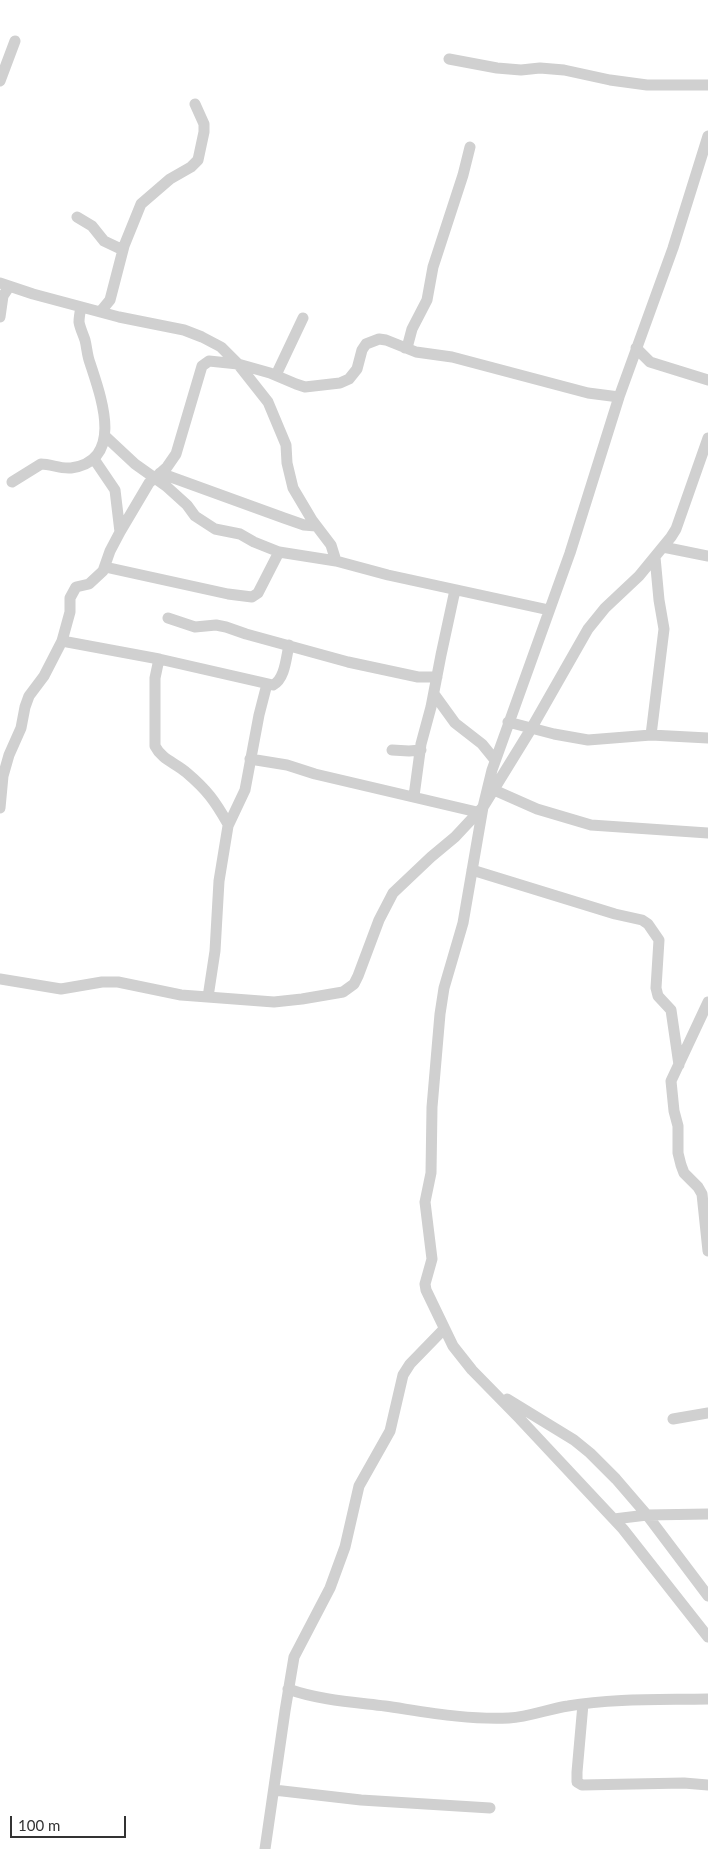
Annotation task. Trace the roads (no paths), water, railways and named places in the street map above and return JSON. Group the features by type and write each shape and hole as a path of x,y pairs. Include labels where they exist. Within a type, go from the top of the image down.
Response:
{"street":[{"path":"0,81 15,41"},
{"path":"449,59 513,69 564,70 610,80 647,85 708,85"},
{"path":"101,311 110,300 122,250 131,224 141,204 170,179 191,167 198,160 204,124 195,104"},
{"path":"708,136 673,248 619,397 570,552 537,647 508,722 480,810 463,923 443,996 432,1107 432,1173 425,1202 432,1259 425,1284 426,1290 453,1346 472,1370 614,1519 708,1638"},
{"path":"404,348 408,344 414,323 427,300 433,267 464,175 470,147"},
{"path":"77,218 92,226 104,241 122,250"},
{"path":"0,317 5,285 119,317 184,330 216,344 238,364 268,402 286,445 287,463 293,488 316,526 331,545 336,561"},
{"path":"12,482 41,464 68,468 87,464 94,459 105,436 99,386 89,361 86,343 80,326 81,307"},
{"path":"276,375 303,318"},
{"path":"0,808 3,776 9,755 20,728 29,696 44,676 62,641 70,612 70,598 75,588 89,584 105,567 110,551 149,483 167,467 176,454 202,366 208,361 238,364 305,386 340,383 354,375 366,344 379,339 404,348 452,358 588,393 619,397"},
{"path":"636,348 650,362 708,380"},
{"path":"105,436 135,464 158,475 304,525 316,526"},
{"path":"0,979 62,989 102,982 118,982 180,995 274,1002 302,1000 349,989 358,976 379,920 393,893 431,857 455,838 480,810 531,729 588,629 605,608 639,576 672,537 708,438"},
{"path":"94,459 115,490 120,532"},
{"path":"158,475 195,516 213,528 240,534 278,552 336,561 388,575 549,610"},
{"path":"663,547 708,556"},
{"path":"105,567 228,594 252,597 258,593 278,552"},
{"path":"651,735 664,629 658,600 655,557"},
{"path":"414,796 421,750 456,590"},
{"path":"168,618 195,627 216,625 226,627 348,662 418,677 437,677"},
{"path":"62,641 159,659 273,685 278,682 281,676 288,646"},
{"path":"159,659 155,678 155,746 158,752 170,763 184,770 207,791 228,824"},
{"path":"208,997 216,942 219,881 228,824 242,798 267,684"},
{"path":"434,694 455,723 482,744 495,760"},
{"path":"508,722 531,729 588,740 651,735 708,738"},
{"path":"392,750 421,750"},
{"path":"250,759 287,765 315,774 480,810"},
{"path":"494,790 537,809 591,825 708,833"},
{"path":"472,870 615,914 642,920 648,924 660,940 656,988 658,996 671,1010 679,1065"},
{"path":"708,1002 671,1082 674,1111 678,1126 678,1154 684,1173 698,1187 702,1194 708,1251"},
{"path":"265,1849 294,1658 330,1588 345,1547 359,1486 390,1431 403,1375 410,1364 444,1329"},
{"path":"492,1390 574,1440 590,1453 616,1479 647,1515 708,1596"},
{"path":"673,1419 708,1413"},
{"path":"614,1519 647,1515 708,1514"},
{"path":"288,1688 312,1696 454,1716 490,1718 510,1718 538,1714 567,1706 624,1700 708,1699"},
{"path":"583,1704 577,1782 582,1785 708,1784"},
{"path":"274,1790 361,1800 490,1808"}]}
